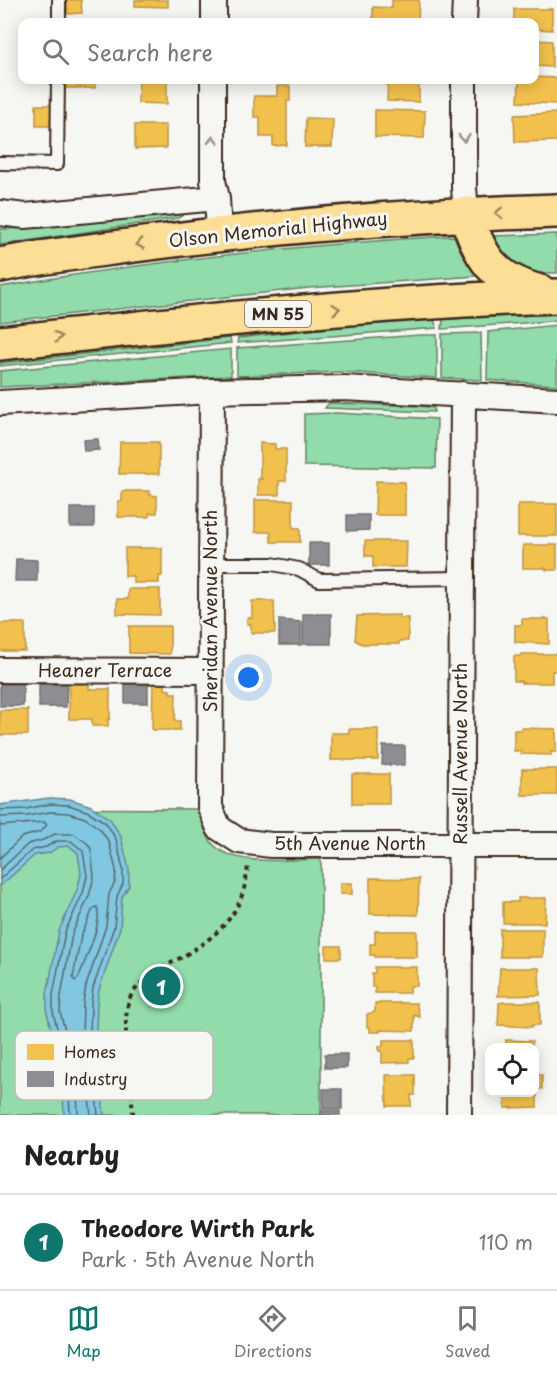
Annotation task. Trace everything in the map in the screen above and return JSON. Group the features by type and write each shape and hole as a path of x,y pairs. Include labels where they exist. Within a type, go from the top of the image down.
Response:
{"main road":[{"name":"Olson Memorial Highway","path":"0,265 219,233 466,214 557,212"},
{"path":"466,214 480,252 494,269 518,285 557,296"},
{"name":"MN 55","path":"0,344 441,300 557,296"}],"street":[{"path":"214,0 214,18"},
{"path":"464,18 465,0"},
{"path":"213,84 213,181 217,198 219,233"},
{"path":"464,84 466,214"},
{"path":"0,213 25,216 217,198"},
{"path":"0,403 212,391 344,388 557,400"},
{"name":"Sheridan Avenue North","path":"212,391 210,807 219,828"},
{"name":"Russell Avenue North","path":"459,1115 463,394"},
{"name":"Heaner Terrace","path":"0,670 210,671"},
{"name":"5th Avenue North","path":"219,828 239,841 271,845 557,845"}],"lane":[{"path":"59,0 59,18"},
{"path":"0,163 57,164 58,84"},
{"path":"212,564 272,564 299,569 319,580 462,578"}],"path":[{"path":"126,1031 125,1020 130,997 142,983 160,969 209,940 223,927 243,893 248,865"},
{"path":"132,1100 133,1115"}],"green space":[{"path":"186,207 190,211 178,218 0,245 0,229 41,228"},
{"path":"557,234 557,273 527,273 516,270 489,236"},
{"path":"458,237 480,274 309,288 0,322 0,287 112,269 224,255"},
{"path":"557,314 557,320 550,321 442,329 445,319"},
{"path":"434,320 437,328 237,343 238,338 345,326"},
{"path":"557,325 557,385 487,380 488,332"},
{"path":"481,333 482,380 442,378 442,334"},
{"path":"437,335 437,378 342,372 237,376 237,348"},
{"path":"230,338 231,343 0,366 0,363"},
{"path":"231,349 231,376 0,387 0,371"},
{"path":"329,403 420,406 434,408 434,412 325,408"},
{"path":"338,413 437,419 436,468 304,466 304,414"},
{"path":"0,808 199,809 209,839 226,853 251,860 321,859 321,1115 0,1115"}],"water":[{"path":"49,798 70,799 91,806 111,820 121,837 129,869 129,886 122,897 120,928 99,990 96,1031 52,1031 47,1013 47,994 59,931 77,890 81,874 78,853 69,846 58,847 49,853 35,855 0,886 0,805"},
{"path":"63,1100 102,1100 104,1115 64,1115"}],"building: Homes":[{"path":"67,0 81,0 82,13 68,14"},
{"path":"135,0 168,0 168,7 135,6"},
{"path":"392,0 419,0 418,18 373,18 373,7 392,8"},
{"path":"514,9 552,9 552,30 539,29 539,18 514,18"},
{"path":"539,40 552,41 552,67 539,66"},
{"path":"539,77 557,78 557,104 518,102 519,84 539,84"},
{"path":"66,84 95,84 95,88 66,88"},
{"path":"139,84 167,84 167,104 138,103"},
{"path":"388,84 419,84 419,102 387,101"},
{"path":"277,86 290,86 290,101 287,101 287,145 273,146 273,137 260,137 260,117 254,117 254,96 277,96"},
{"path":"36,105 52,105 52,126 36,126"},
{"path":"375,110 425,111 424,138 375,137"},
{"path":"557,113 557,141 515,142 514,115"},
{"path":"306,118 333,119 332,147 305,147"},
{"path":"135,125 166,125 166,148 135,149"},
{"path":"120,442 159,442 159,474 119,474"},
{"path":"260,443 275,444 275,449 286,449 286,481 279,481 279,495 258,495 258,479 262,479 260,476"},
{"path":"376,481 405,482 405,515 375,515"},
{"path":"122,491 150,491 150,495 157,496 157,513 149,513 149,517 118,517 118,501 122,501"},
{"path":"255,500 293,500 293,528 300,528 300,542 271,542 271,532 255,532"},
{"path":"518,504 557,504 557,536 518,536"},
{"path":"365,541 407,541 406,567 373,567 373,556 365,556"},
{"path":"523,545 557,545 557,570 523,568"},
{"path":"125,548 162,548 162,576 159,576 159,583 133,583 133,576 125,576"},
{"path":"128,589 160,589 160,615 117,614 117,599 128,599"},
{"path":"252,601 274,601 275,633 251,633 251,624 247,624 247,618 252,618"},
{"path":"400,615 400,618 408,618 408,641 399,641 399,644 362,644 355,640 357,616"},
{"path":"522,619 549,619 549,644 515,642 515,625 522,625"},
{"path":"0,623 25,623 25,651 0,651"},
{"path":"129,626 170,626 170,654 129,653"},
{"path":"521,654 557,654 557,671 552,671 552,683 514,681 514,656 521,656"},
{"path":"69,684 89,684 89,689 110,689 108,726 92,726 92,719 69,719"},
{"path":"153,684 165,684 165,689 170,690 170,693 176,693 175,721 180,721 180,730 152,730"},
{"path":"0,710 28,710 28,735 0,735"},
{"path":"521,728 556,729 556,752 551,752 551,755 521,754 521,751 514,751 514,730 521,730"},
{"path":"349,729 378,729 378,760 331,760 331,733 349,733"},
{"path":"522,769 557,769 557,795 522,795"},
{"path":"352,774 389,774 389,804 352,804"},
{"path":"370,878 419,879 418,915 370,914"},
{"path":"340,883 352,883 352,894 340,894"},
{"path":"518,898 546,898 545,923 503,923 503,902 518,902"},
{"path":"500,929 543,929 543,957 500,957"},
{"path":"375,931 417,931 417,957 370,955 370,944 375,944"},
{"path":"326,946 341,946 341,958 326,958"},
{"path":"375,967 417,967 417,986 410,986 410,993 375,993 375,987 372,987 372,973 375,973"},
{"path":"500,968 539,968 540,995 498,996"},
{"path":"540,1002 540,1025 532,1025 532,1027 498,1025 499,1003"},
{"path":"375,1003 416,1003 420,1017 414,1015 414,1031 370,1032 370,1027 367,1027 367,1014 375,1012"},
{"path":"383,1040 414,1040 414,1058 409,1058 409,1062 382,1063 382,1051 379,1051 379,1046 383,1046"},
{"path":"506,1040 532,1041 532,1043 506,1043"},
{"path":"386,1075 415,1075 415,1095 411,1095 411,1106 387,1106"},
{"path":"539,1075 542,1075 542,1089 539,1089"},
{"path":"505,1097 537,1097 537,1107 505,1108"}],"building: Industry":[{"path":"98,439 99,450 84,451 83,440"},
{"path":"70,508 94,508 94,527 70,527"},
{"path":"347,515 369,515 369,530 347,531"},
{"path":"309,543 329,543 329,565 309,565"},
{"path":"16,559 37,560 37,581 15,581"},
{"path":"303,614 331,614 331,644 303,644"},
{"path":"279,620 301,622 301,645 279,645"},
{"path":"125,683 148,683 148,703 125,703"},
{"path":"0,684 23,684 23,706 0,706"},
{"path":"39,684 67,684 66,707 39,707"},
{"path":"383,746 405,746 405,765 382,765"},
{"path":"325,1054 347,1054 347,1068 325,1068"},
{"path":"323,1089 342,1089 342,1109 323,1109"},
{"path":"321,1111 340,1111 340,1115 321,1115"}],"place":[{"name":"Theodore Wirth Park","path":"161,986"}]}
